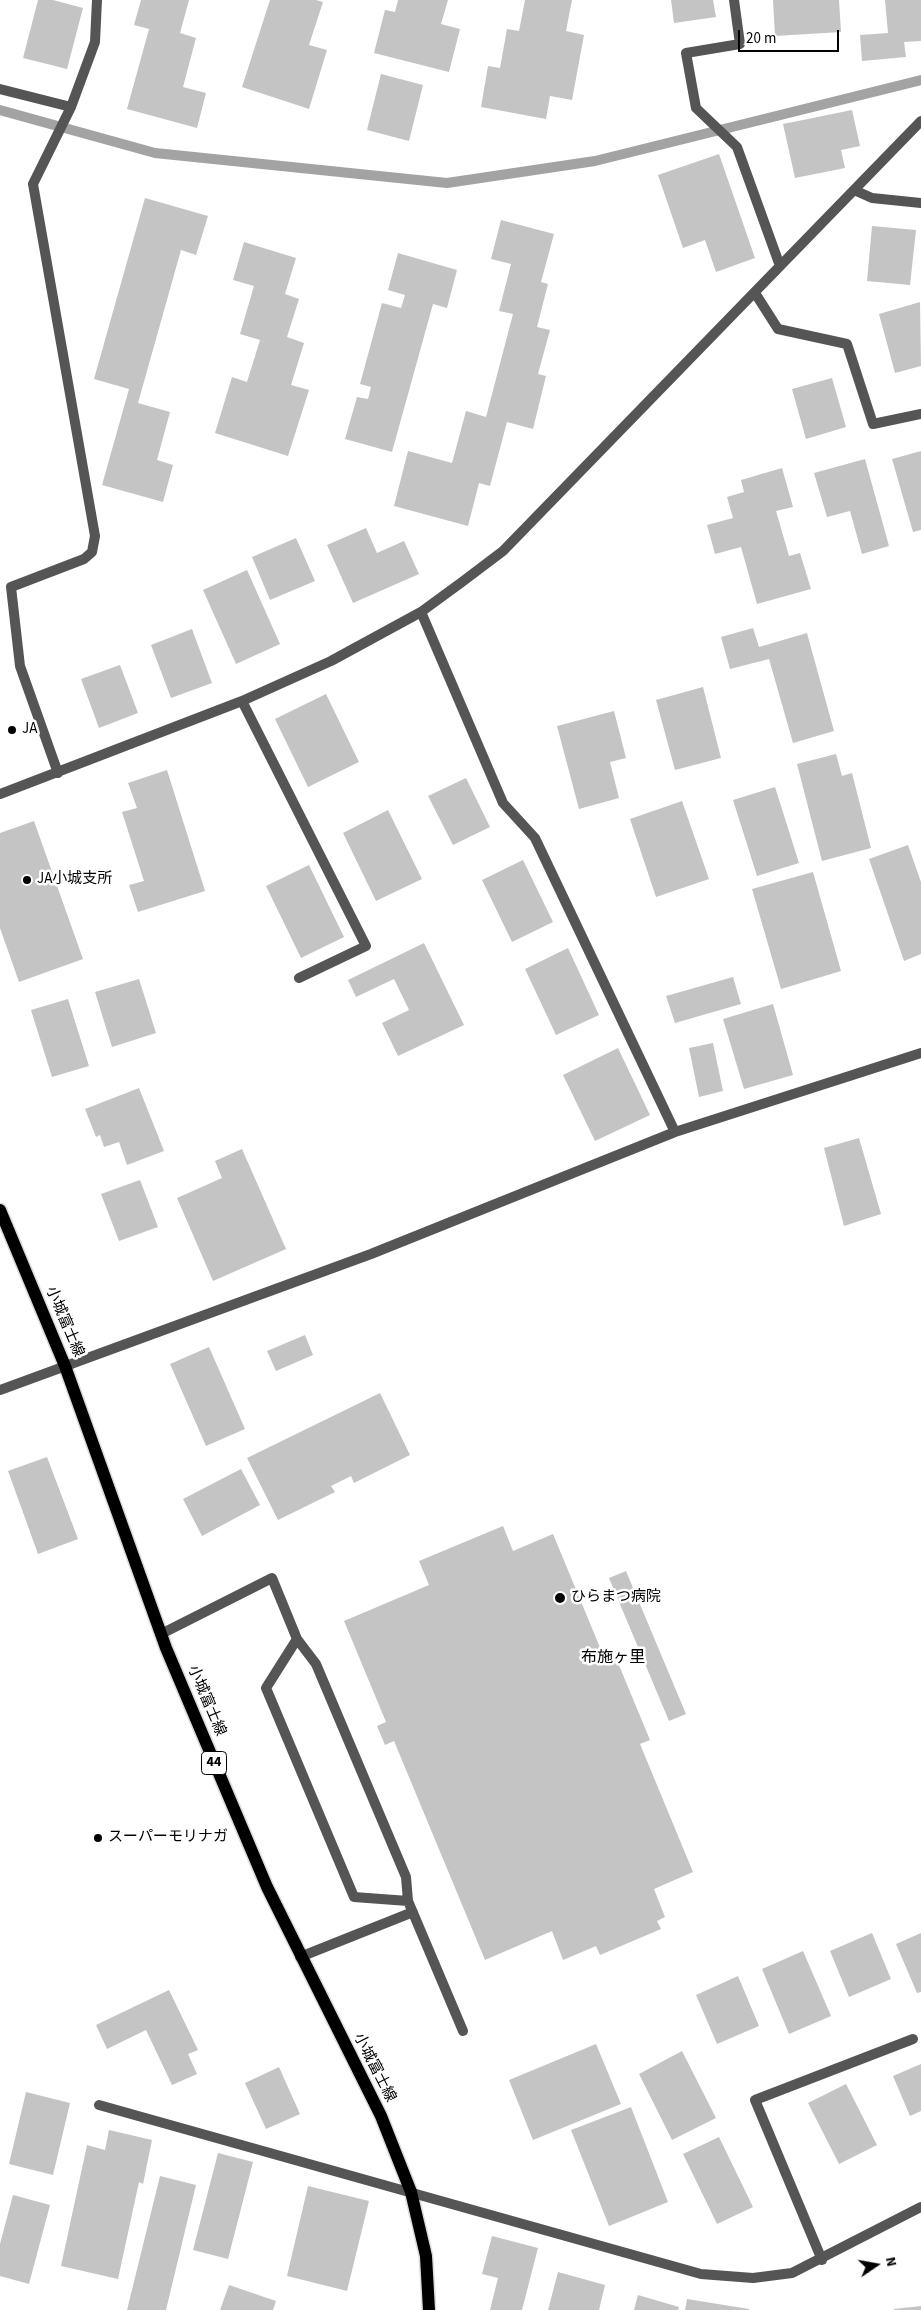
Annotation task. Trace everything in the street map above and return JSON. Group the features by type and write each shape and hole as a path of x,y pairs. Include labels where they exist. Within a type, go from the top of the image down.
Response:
{"main road":[{"name":"小城富士線","path":"0,1210 65,1366 161,1634 266,1887 381,2116 411,2192 426,2256 429,2310"}],"street":[{"path":"58,773 20,666 11,587 84,559 92,552 95,536 33,184 71,107 95,42 98,0"},
{"path":"734,0 740,44 686,53 696,108 737,147 780,266"},
{"path":"0,89 71,107"},
{"path":"0,794 242,701 331,661 421,612 503,550 921,121"},
{"path":"854,190 872,198 921,203"},
{"path":"754,293 778,329 847,344 874,424 921,414"},
{"path":"421,612 503,803 535,838 675,1132"},
{"path":"242,701 366,946 299,978"},
{"path":"0,1390 372,1254 675,1132 921,1053"},
{"path":"161,1634 272,1578 297,1638 316,1664 384,1824 406,1877 408,1901 463,2030"},
{"path":"297,1638 266,1688 338,1860 354,1897 408,1901"},
{"path":"300,1957 413,1912"},
{"path":"822,2260 755,2100 913,2039"},
{"path":"99,2105 702,2274 753,2278 792,2273 822,2260 921,2207"}],"building":[{"path":"38,0 53,0 83,8 67,69 23,58"},
{"path":"141,0 189,0 180,33 196,38 183,87 206,93 197,128 127,109 149,29 134,25"},
{"path":"270,0 316,0 323,2 309,45 327,50 309,109 242,87"},
{"path":"398,0 448,0 441,24 460,29 449,72 374,53 385,10 395,12"},
{"path":"525,0 572,0 566,31 584,35 572,100 550,96 546,119 481,107 488,66 500,68 507,29 519,31"},
{"path":"671,0 713,0 716,17 674,23"},
{"path":"773,0 839,0 841,32 775,36"},
{"path":"885,0 921,0 921,41 904,42 906,57 862,61 860,35 888,33"},
{"path":"381,74 423,85 409,141 367,130"},
{"path":"852,110 860,146 841,150 845,168 795,178 783,124"},
{"path":"719,154 755,258 716,272 705,240 683,248 658,175"},
{"path":"145,198 208,216 196,255 181,250 138,403 170,412 157,460 173,465 163,502 102,485 129,389 94,379"},
{"path":"501,220 554,234 541,282 548,284 537,327 550,330 538,374 546,376 533,429 507,422 490,486 479,483 468,526 394,506 408,451 452,463 466,411 486,417 513,314 499,311 511,264 491,259"},
{"path":"872,226 916,230 910,285 867,281"},
{"path":"244,242 296,258 285,294 299,299 287,337 304,343 291,385 309,390 288,456 215,433 232,377 247,382 260,340 240,334 254,286 233,280"},
{"path":"398,253 457,270 447,308 433,304 392,452 345,439 357,397 368,399 371,387 360,384 382,303 401,308 405,295 388,290"},
{"path":"920,302 921,366 895,373 879,314"},
{"path":"832,378 846,427 806,439 792,389"},
{"path":"921,451 921,530 913,532 892,459"},
{"path":"865,459 889,546 862,554 850,511 827,517 814,473"},
{"path":"782,468 793,507 776,511 789,556 800,553 811,589 757,604 741,547 715,554 707,525 733,518 727,497 744,492 741,480"},
{"path":"366,528 377,553 404,541 419,574 353,603 327,545"},
{"path":"296,538 315,581 270,600 252,557"},
{"path":"247,570 280,644 236,664 203,590"},
{"path":"753,628 759,647 807,633 834,731 793,743 769,659 730,669 721,637"},
{"path":"192,629 212,683 171,698 151,645"},
{"path":"120,665 138,713 99,728 81,679"},
{"path":"703,687 721,758 675,770 656,700"},
{"path":"326,694 359,762 308,787 275,719"},
{"path":"614,711 626,758 610,762 619,798 579,809 557,726"},
{"path":"836,754 842,776 852,773 871,848 822,861 797,764"},
{"path":"167,770 205,891 138,912 129,885 144,881 122,812 137,808 128,783"},
{"path":"466,778 490,827 453,845 428,796"},
{"path":"775,787 799,863 757,876 733,800"},
{"path":"682,801 709,879 656,897 630,819"},
{"path":"388,810 422,879 376,901 343,833"},
{"name":"JA小城支所","path":"34,821 83,959 19,982 0,928 0,833"},
{"path":"908,845 921,882 921,954 904,961 869,859"},
{"path":"523,860 553,922 512,942 482,880"},
{"path":"309,865 344,937 301,958 266,886"},
{"path":"813,872 841,971 781,989 752,889"},
{"path":"424,943 464,1025 398,1056 382,1023 409,1010 394,979 356,997 348,980"},
{"path":"568,948 599,1015 556,1035 525,969"},
{"path":"733,977 741,1004 675,1023 666,996"},
{"path":"139,979 156,1033 112,1047 95,992"},
{"path":"68,999 89,1066 52,1077 31,1010"},
{"path":"773,1004 793,1075 744,1089 723,1019"},
{"path":"713,1043 723,1091 699,1097 689,1048"},
{"path":"618,1048 650,1115 595,1141 563,1075"},
{"path":"139,1088 164,1151 127,1165 119,1142 104,1147 100,1135 96,1137 85,1109"},
{"path":"859,1138 881,1214 844,1226 824,1148"},
{"path":"242,1149 286,1249 213,1281 177,1198 222,1178 215,1161"},
{"path":"140,1180 158,1227 119,1241 101,1194"},
{"path":"305,1335 313,1355 276,1371 267,1351"},
{"path":"209,1347 245,1429 206,1446 170,1364"},
{"path":"380,1393 410,1455 354,1483 351,1476 331,1486 335,1492 278,1520 247,1458"},
{"path":"47,1457 78,1539 38,1554 8,1471"},
{"path":"241,1469 260,1505 202,1536 183,1499"},
{"path":"503,1526 513,1551 553,1534 606,1662 616,1658 650,1740 640,1744 693,1872 654,1889 665,1917 657,1921 661,1929 600,1955 596,1946 563,1960 552,1931 485,1960 394,1741 385,1745 377,1726 386,1722 344,1621 429,1585 419,1561"},
{"path":"626,1571 686,1714 669,1721 609,1578"},
{"path":"872,1933 891,1979 849,1997 830,1951"},
{"path":"921,1933 921,1992 917,1993 896,1944"},
{"path":"803,1951 831,2016 789,2034 762,1969"},
{"path":"738,1976 759,2026 717,2044 696,1995"},
{"path":"169,1990 198,2050 188,2054 197,2074 172,2085 146,2030 107,2049 96,2025"},
{"path":"596,2044 621,2104 533,2140 509,2080"},
{"path":"682,2051 716,2118 672,2140 639,2074"},
{"path":"921,2064 921,2111 910,2116 893,2076"},
{"path":"279,2067 300,2114 266,2129 245,2083"},
{"path":"846,2084 877,2145 839,2164 808,2103"},
{"path":"26,2092 70,2103 53,2175 9,2164"},
{"path":"631,2107 668,2202 609,2226 571,2130"},
{"path":"109,2130 152,2140 143,2184 139,2182 118,2279 61,2266 87,2145 105,2150"},
{"path":"719,2137 753,2207 717,2224 683,2154"},
{"path":"218,2153 253,2162 228,2259 193,2250"},
{"path":"160,2176 196,2185 166,2310 127,2310"},
{"path":"308,2186 369,2201 347,2291 287,2276"},
{"path":"13,2195 50,2205 29,2284 0,2276 0,2244"},
{"path":"492,2236 538,2248 522,2310 490,2310 498,2278 482,2274"},
{"path":"558,2272 605,2285 599,2310 548,2310"},
{"path":"229,2285 276,2301 273,2310 220,2310"},
{"path":"638,2295 679,2307 678,2310 634,2310"},
{"path":"687,2299 749,2309 749,2310 685,2310"},
{"path":"921,2306 921,2310 894,2310 894,2309"}],"waterway":[{"path":"0,110 155,153 447,183 595,161 921,80"}],"place":[{"name":"JA","path":"12,730"},
{"name":"JA小城支所","path":"27,880"},
{"name":"ひらまつ病院","path":"560,1598"},
{"name":"スーパーモリナガ","path":"98,1838"}],"district":[{"name":"布施ヶ里","path":"613,1658"}]}
